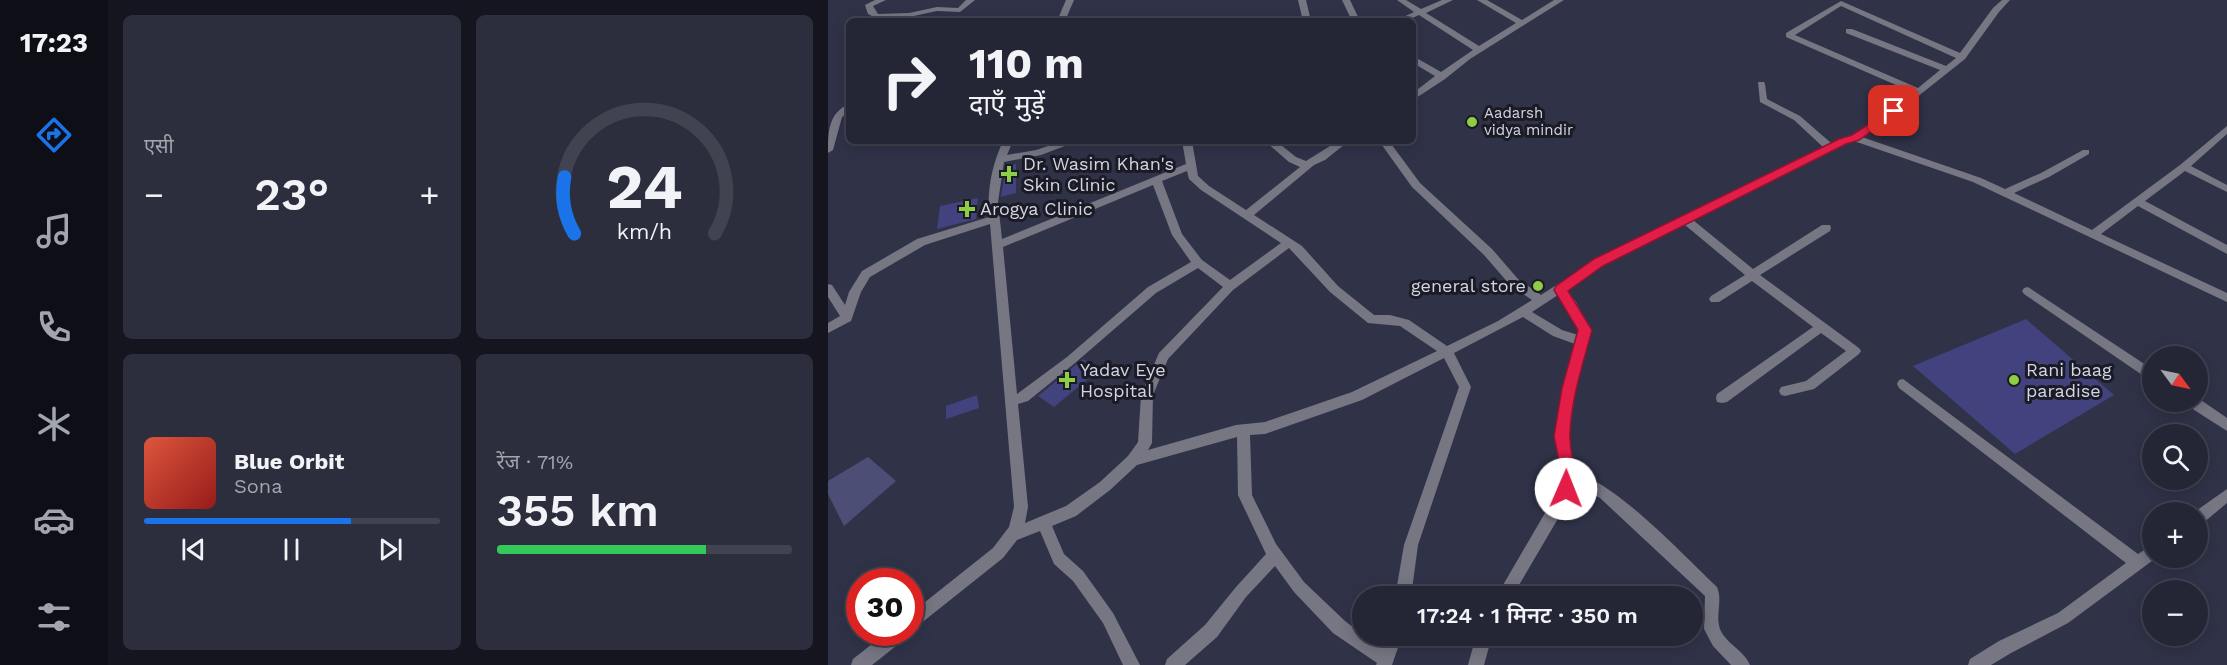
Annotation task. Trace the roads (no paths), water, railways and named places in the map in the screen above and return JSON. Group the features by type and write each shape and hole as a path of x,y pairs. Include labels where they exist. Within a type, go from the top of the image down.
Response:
{"street":[{"path":"882,0 869,5 871,12 876,16 909,15 938,9 959,14 971,0"},
{"path":"1062,18 1070,0"},
{"path":"1302,0 1305,18"},
{"path":"1346,0 1355,18"},
{"path":"1401,0 1479,50"},
{"path":"1407,18 1449,0"},
{"path":"1481,0 1521,23"},
{"path":"1416,95 1479,50 1560,0"},
{"path":"1133,460 1243,430 1265,428 1334,406 1502,324 1560,290 1599,263 1830,148 1856,138 1962,57 1996,10 2006,0"},
{"path":"1918,91 1789,35 1843,1 1962,57"},
{"path":"1850,30 1946,69"},
{"path":"1416,61 1442,77"},
{"path":"1761,84 1763,100 1797,118 1830,148"},
{"path":"828,150 833,116"},
{"path":"2093,234 2225,134"},
{"path":"1856,138 1937,165 2006,193 2227,298"},
{"path":"924,613 998,554 1016,530 1022,507 993,202 999,160 1007,144"},
{"path":"999,160 1038,153 1064,144"},
{"path":"1188,144 1193,177 1204,188 1289,243 1311,262 1334,289 1372,320 1388,318 1408,323 1446,352 1465,387 1411,545 1405,586"},
{"path":"1274,144 1300,165 1309,165"},
{"path":"1386,144 1416,185 1488,252 1514,282 1540,300"},
{"path":"1246,215 1309,165 1330,145"},
{"path":"2006,193 2086,152"},
{"path":"997,245 1192,165"},
{"path":"2184,167 2227,189"},
{"path":"1156,180 1177,235 1198,263 1230,286 1228,287"},
{"path":"2138,202 2227,250"},
{"path":"828,328 848,318 855,292 866,274 921,242 994,219"},
{"path":"1685,219 1753,276 1855,351 1810,385 1785,391"},
{"path":"1715,299 1826,228"},
{"path":"1013,535 1071,511 1105,486 1133,460 1145,443 1147,394 1163,356 1228,287 1289,243"},
{"path":"1011,401 1023,397 1071,360 1152,290 1198,263"},
{"path":"828,288 848,318"},
{"path":"1510,586 1566,489 1566,461 1562,436 1570,388 1585,330 1572,305 1560,290"},
{"path":"2028,291 2142,368"},
{"path":"1522,311 1564,338 1582,340"},
{"path":"1722,398 1821,327"},
{"path":"1903,384 2138,563"},
{"path":"2208,412 2227,425"},
{"path":"1243,430 1245,495 1275,555 1299,587 1339,627 1385,662 1391,646"},
{"path":"1566,477 1584,481 1605,494 1712,592 1714,601 1710,621 1717,639 1742,665"},
{"path":"2208,510 2227,495"},
{"path":"1044,524 1059,559 1078,576 1108,618 1132,665"},
{"path":"1173,665 1211,631 1241,592 1275,555"},
{"path":"1976,665 2005,647 2063,618 2142,560"},
{"path":"859,665 883,646"},
{"path":"1476,665 1481,646"}],"place":[{"name":"Aadarsh vidya mindir","path":"1472,122"},
{"name":"Dr. Wasim Khan's Skin Clinic","path":"1009,174"},
{"name":"Arogya Clinic","path":"967,209"},
{"name":"general store","path":"1538,286"},
{"name":"Yadav Eye Hospital","path":"1067,380"},
{"name":"Rani baag paradise","path":"2014,380"}]}
